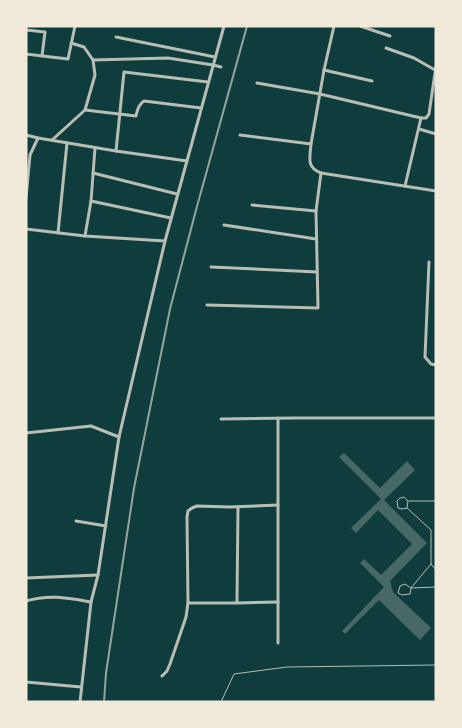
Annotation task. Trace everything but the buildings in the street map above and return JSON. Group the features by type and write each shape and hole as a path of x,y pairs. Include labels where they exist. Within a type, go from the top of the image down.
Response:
{"street":[{"path":"26,54 68,59 75,26"},
{"path":"80,702 91,602 98,575 119,437 177,194 224,26"},
{"path":"334,26 310,144 310,164 312,168 321,173 436,191"},
{"path":"360,26 390,36"},
{"path":"26,30 45,32 42,56"},
{"path":"116,37 215,57"},
{"path":"52,140 85,110 95,75 93,60 84,47 71,43"},
{"path":"257,83 320,94 426,118 436,68 386,48"},
{"path":"93,60 168,58 221,67"},
{"path":"324,70 372,81"},
{"path":"116,151 124,72 208,82"},
{"path":"85,110 136,116 141,102 144,101 201,108"},
{"path":"404,186 421,118"},
{"path":"418,129 436,134"},
{"path":"26,135 95,148 187,161"},
{"path":"240,135 310,144"},
{"path":"26,198 30,156 38,138"},
{"path":"58,233 67,143"},
{"path":"85,236 91,201 95,148"},
{"path":"93,172 177,194"},
{"path":"207,305 318,308 316,211 321,173"},
{"path":"91,201 171,218"},
{"path":"252,205 316,211"},
{"path":"224,225 316,239"},
{"path":"26,229 165,242"},
{"path":"429,262 425,357 431,364 436,365"},
{"path":"211,267 317,272"},
{"path":"278,418 278,642"},
{"path":"221,419 436,418"},
{"path":"26,433 91,426 119,437"},
{"path":"162,676 170,664 186,617 188,603 188,512 197,506 238,507 278,505"},
{"path":"237,604 238,507"},
{"path":"76,522 106,526"},
{"path":"26,578 98,575"},
{"path":"26,601 42,597 55,597 91,602"},
{"path":"188,603 237,604 278,602"},
{"path":"26,682 82,687"}],"lane":[{"path":"407,508 398,508 397,501 400,498 404,497 408,501 436,501"},
{"path":"407,508 408,501"},
{"path":"407,508 431,530 431,564 436,570"},
{"path":"431,564 411,588 410,594 402,595 398,593 400,586 405,584 411,588 436,587"},
{"path":"221,702 234,674 287,667 436,665"}],"railway":[{"path":"104,702 106,673 134,488 170,309 247,26"}]}
